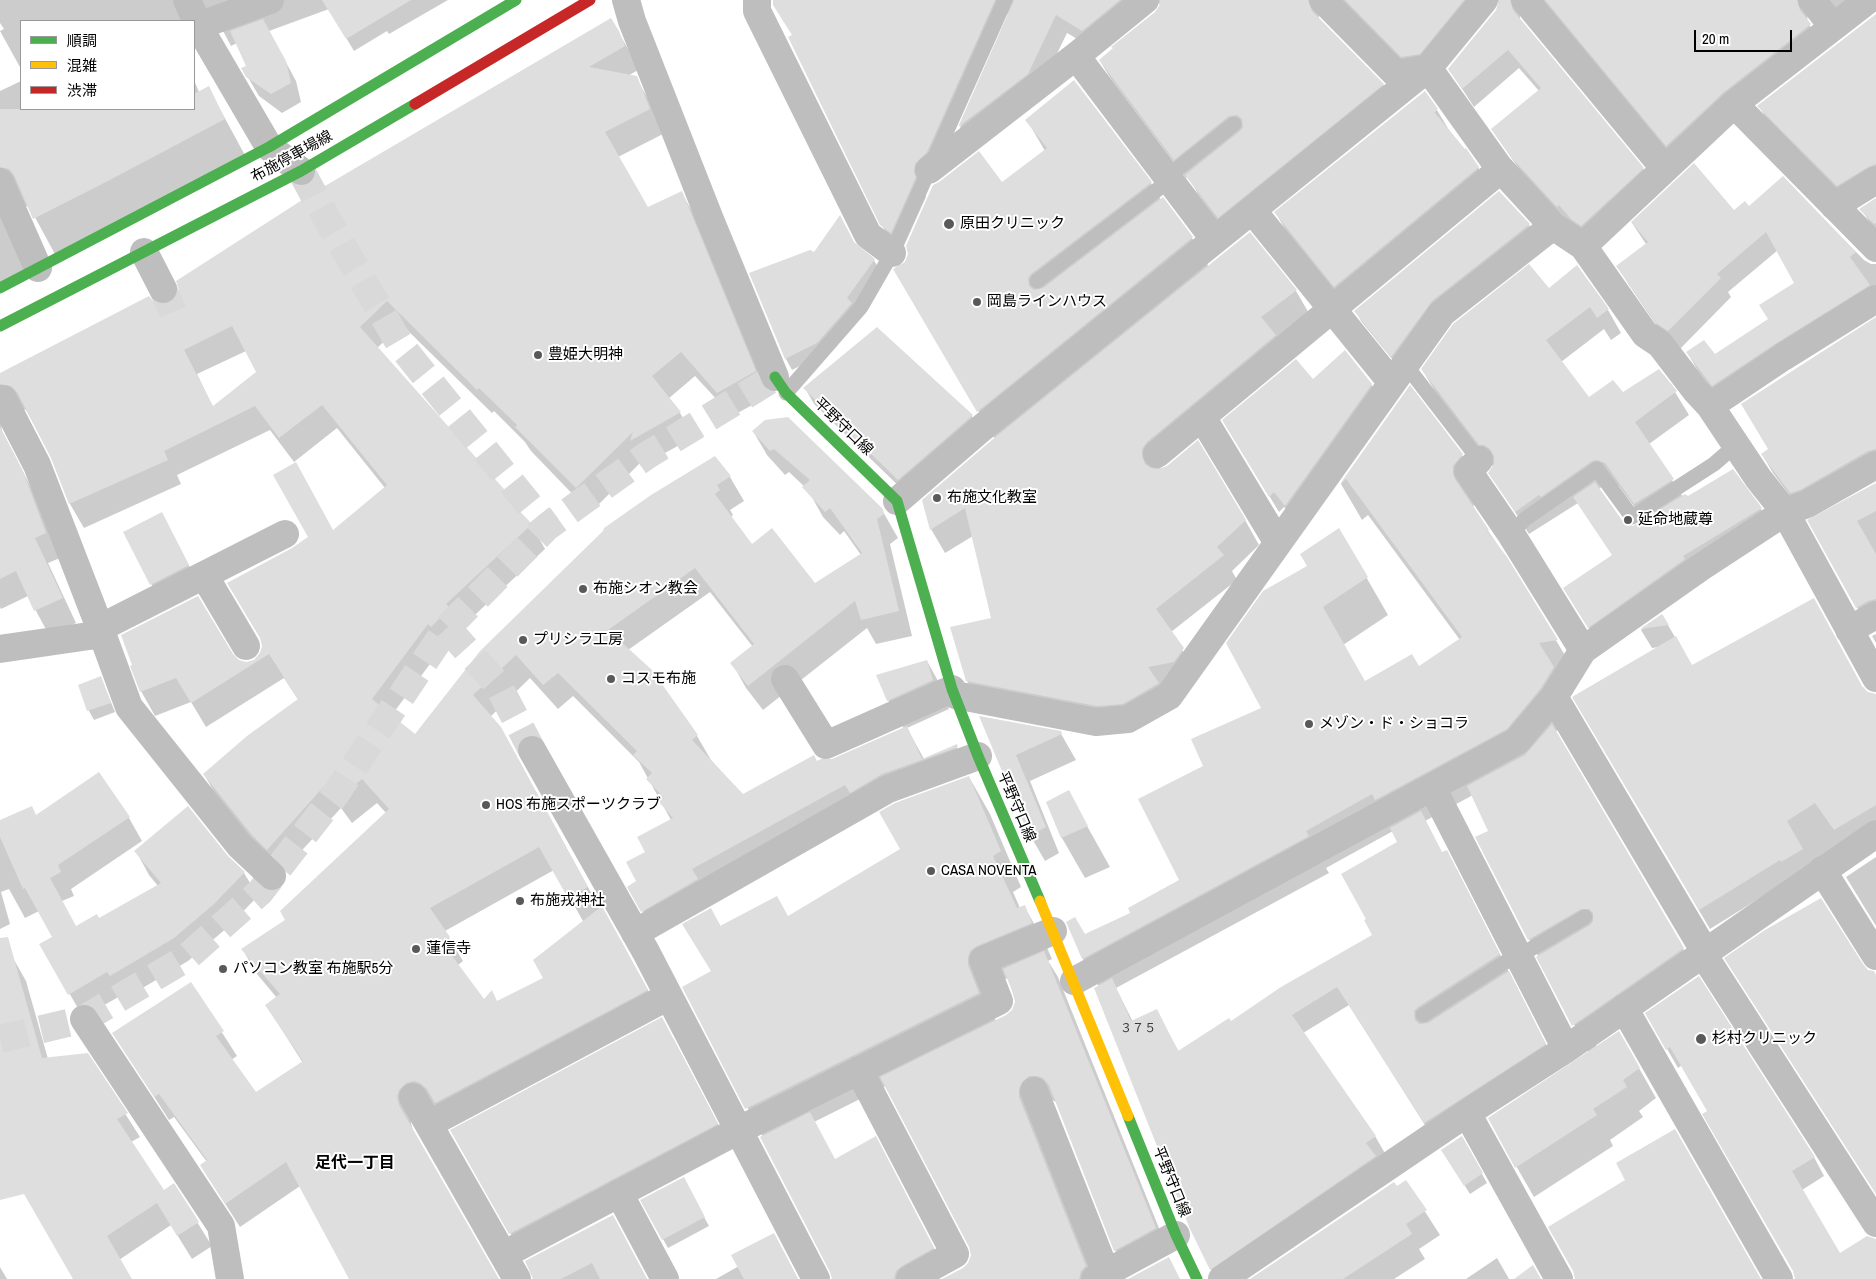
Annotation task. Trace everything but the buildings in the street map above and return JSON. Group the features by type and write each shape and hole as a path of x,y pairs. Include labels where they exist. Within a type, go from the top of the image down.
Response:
{"main road":[{"name":"布施停車場線","path":"0,288 269,147 516,0"},
{"name":"布施停車場線","path":"0,326 301,171 590,0"},
{"name":"平野守口線","path":"781,385 897,501 954,692 978,756 1074,980 1176,1235 1197,1279"}],"street":[{"path":"187,0 198,26 269,147 301,171"},
{"path":"198,26 270,0"},
{"path":"626,0 632,21 709,217 781,385"},
{"path":"757,0 757,11 868,235 892,253"},
{"path":"929,170 1145,0"},
{"path":"1323,0 1396,74 1428,68"},
{"path":"897,501 983,427 1428,68 1484,0"},
{"path":"1525,0 1665,169"},
{"path":"1812,0 1834,27"},
{"path":"1583,246 1734,104 1868,0"},
{"path":"1076,56 1215,240"},
{"path":"1428,68 1498,166 1553,226 1583,246 1646,334 1660,344 1710,406 1758,478 1785,512 1876,678"},
{"path":"1734,104 1876,248"},
{"path":"1157,454 1494,175 1498,166"},
{"path":"1834,206 1876,180"},
{"path":"0,182 38,268"},
{"path":"1252,210 1333,310 1399,373"},
{"path":"785,678 826,746 954,692 1096,722 1128,719 1169,696 1442,313 1553,226"},
{"path":"144,252 163,289"},
{"path":"1710,406 1876,299"},
{"path":"3,399 37,465 102,631 129,707 240,846 272,876"},
{"path":"1202,417 1278,543"},
{"path":"1479,460 1468,471 1511,534 1583,650"},
{"path":"1074,980 1517,741 1554,696 1583,650 1701,567 1785,512 1807,504 1876,465"},
{"path":"0,649 102,631 204,575 285,534"},
{"path":"204,575 246,646"},
{"path":"1849,630 1876,615"},
{"path":"1554,696 1704,953 1876,1223"},
{"path":"532,750 669,996 816,1279"},
{"path":"635,933 888,789 978,756"},
{"path":"1432,787 1566,1049"},
{"path":"1222,1279 1466,1113 1566,1049 1876,834"},
{"path":"1822,870 1876,956"},
{"path":"505,1254 739,1130 1000,1001 983,960 1053,931"},
{"path":"429,1124 669,996"},
{"path":"1624,1008 1779,1279"},
{"path":"84,1019 221,1226 230,1279"},
{"path":"859,1070 955,1254 910,1279"},
{"path":"1034,1091 1100,1276 1176,1235"},
{"path":"412,1097 505,1254 517,1279"},
{"path":"1466,1113 1560,1279"},
{"path":"619,1193 665,1279"}],"lane":[{"path":"781,385 860,308 892,253 1005,0"},
{"path":"1037,281 1234,124"},
{"path":"1399,373 1479,460"},
{"path":"1511,534 1524,519 1597,469 1632,517 1714,464 1736,445"},
{"path":"1422,1015 1518,955 1584,917"}],"tunnel":[{"path":"301,171 401,346 547,527"},
{"path":"163,289 173,312"},
{"path":"0,1039 84,1019 185,959 260,892 335,795 447,628 547,527 646,456 775,377"},
{"path":"447,628 498,685 532,750"}],"traffic: fast":[{"path":"0,288 269,147 516,0"},
{"path":"0,326 301,171 415,104"},
{"path":"775,377 786,393 897,501 952,689 978,756 1040,901"},
{"path":"1128,1116 1176,1235 1197,1279"}],"traffic: slow":[{"path":"1040,901 1128,1116"}],"traffic: jam":[{"path":"415,104 590,0"}],"place":[{"name":"原田クリニック","path":"949,224"},
{"name":"岡島ラインハウス","path":"977,302"},
{"name":"豊姫大明神","path":"538,355"},
{"name":"布施文化教室","path":"937,498"},
{"name":"延命地蔵尊","path":"1628,520"},
{"name":"布施シオン教会","path":"583,589"},
{"name":"プリシラ工房","path":"523,640"},
{"name":"コスモ布施","path":"611,679"},
{"name":"メゾン・ド・ショコラ","path":"1309,724"},
{"name":"HOS 布施スポーツクラブ","path":"486,805"},
{"name":"CASA NOVENTA","path":"931,871"},
{"name":"布施戎神社","path":"520,901"},
{"name":"蓮信寺","path":"416,949"},
{"name":"パソコン教室 布施駅5分","path":"223,969"},
{"name":"杉村クリニック","path":"1701,1039"}],"district":[{"name":"足代一丁目","path":"355,1164"}]}
